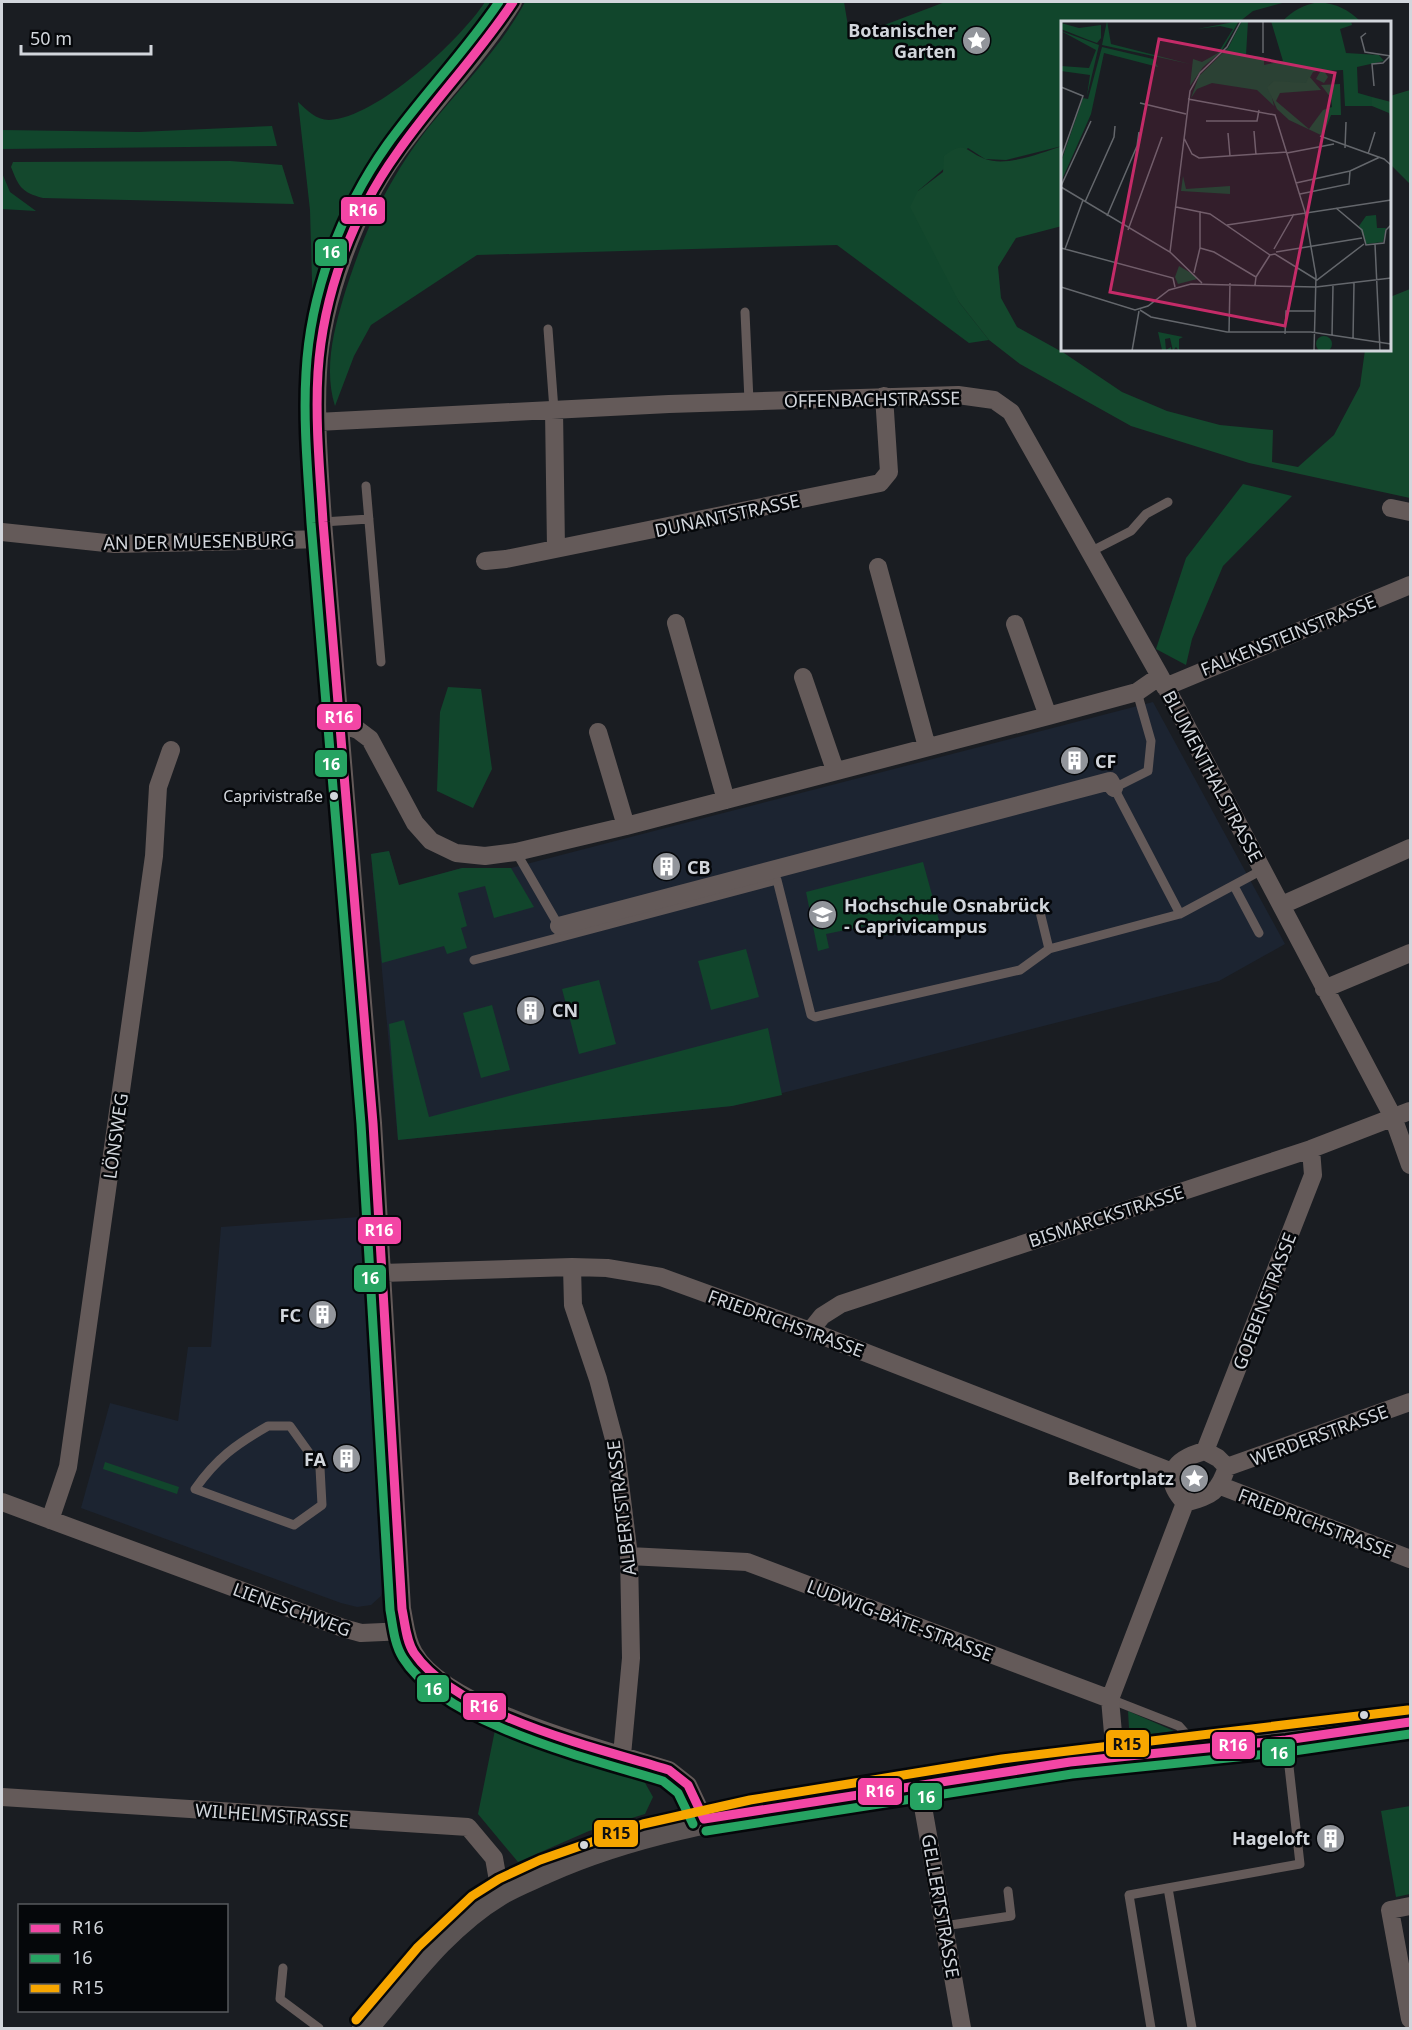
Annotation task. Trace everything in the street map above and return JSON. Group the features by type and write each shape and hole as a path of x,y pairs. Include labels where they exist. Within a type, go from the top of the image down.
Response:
{"street":[{"path":"513,2 483,45 396,153 368,203 339,273 328,312 318,371 317,422 324,530 373,1123 406,1631 414,1653 427,1670 482,1706 669,1770 688,1785 704,1820"},
{"name":"OFFENBACHSTRASSE","path":"317,422 884,396 958,395 994,400"},
{"name":"DUNANTSTRASSE","path":"485,561 556,549 880,483 889,472 884,396"},
{"name":"BLUMENTHALSTRASSE","path":"994,400 1011,412 1163,682 1393,1117 1410,1165"},
{"path":"554,410 556,549"},
{"path":"1391,508 1410,512"},
{"name":"AN DER MUESENBURG","path":"2,532 116,544 324,530"},
{"path":"878,567 927,747"},
{"name":"FALKENSTEINSTRASSE","path":"340,723 358,730 370,739 415,823 431,841 456,853 485,856 516,852 626,826 1137,692 1410,585"},
{"path":"676,623 726,800"},
{"path":"1015,624 1048,716"},
{"path":"803,677 835,770"},
{"path":"598,732 626,826"},
{"name":"LÖNSWEG","path":"50,1520 68,1467 154,856 158,786 171,750"},
{"path":"562,931 1110,781 1114,788"},
{"path":"1282,905 1410,848"},
{"path":"1324,989 1410,953"},
{"name":"BISMARCKSTRASSE","path":"810,1331 822,1316 841,1304 1311,1149 1410,1111"},
{"name":"GOEBENSTRASSE","path":"1205,1451 1313,1175 1311,1149"},
{"name":"FRIEDRICHSTRASSE","path":"382,1273 572,1267 607,1268 661,1277 810,1331 1172,1472"},
{"name":"ALBERTSTRASSE","path":"572,1267 573,1305 598,1379 615,1443 629,1556 631,1658 622,1755"},
{"name":"WERDERSTRASSE","path":"1227,1467 1410,1402"},
{"path":"1205,1451 1218,1458 1227,1467 1221,1486 1206,1496 1185,1503 1174,1492 1171,1483 1172,1472 1186,1456 1205,1451"},
{"name":"FRIEDRICHSTRASSE","path":"1221,1486 1410,1559"},
{"name":"LIENESCHWEG","path":"2,1502 343,1628 361,1633 406,1631"},
{"path":"1115,1756 1110,1699 1185,1503"},
{"name":"LUDWIG-BÄTE-STRASSE","path":"629,1556 747,1562 1110,1699"},
{"path":"365,2028 435,1945 458,1922 500,1892 587,1854 664,1829 704,1820 920,1784 1115,1756 1286,1740 1410,1722"},
{"name":"GELLERTSTRASSE","path":"920,1784 962,2028"},
{"name":"WILHELMSTRASSE","path":"2,1797 468,1827 494,1858 500,1892"},
{"path":"1410,1906 1390,1910 1410,2019"}],"lane":[{"path":"745,312 749,401"},
{"path":"548,329 554,410"},
{"path":"366,486 381,662"},
{"path":"1090,552 1131,531 1146,514 1168,502"},
{"path":"324,530 369,519"},
{"path":"1137,692 1151,741 1148,771 1114,788 1180,914"},
{"path":"516,852 562,931"},
{"path":"474,960 562,931 777,880 811,1015 815,1017 1020,970 1049,949 1180,914 1262,870"},
{"path":"1234,886 1259,933"},
{"path":"1040,912 1049,949"},
{"path":"268,1426 290,1426 320,1468 322,1505 294,1525 195,1489 212,1464 230,1448 268,1426"},
{"path":"1110,1699 1179,1726 1187,1735 1190,1749"},
{"path":"1151,2028 1129,1894 1300,1864 1286,1740"},
{"path":"1168,1888 1192,2028"},
{"path":"944,1926 1011,1916 1008,1891"},
{"path":"283,1968 280,1999 319,2028"}],"shaded area":[{"name":"Hochschule Osnabrück - Caprivicampus","path":"1153,702 1285,944 1219,981 732,1106 398,1140 371,854 389,851 399,886 462,868 511,868"},
{"path":"359,1217 384,1580 381,1596 371,1605 357,1607 341,1603 81,1508 110,1403 178,1421 188,1347 211,1347 221,1227"}],"green space":[{"path":"485,2 502,2 477,41 386,148 362,187 343,228 313,315 310,210 298,102 324,120 348,116 370,106 393,92 437,56"},
{"path":"525,2 844,2 850,38 945,2 1286,2 1253,11 1240,21 1061,21 1061,146 1006,160 985,159 968,148 918,191 959,302 989,340 969,343 837,245 477,255 371,325 354,356 335,406 330,366 336,325 359,252 377,209 413,148 504,36"},
{"path":"1319,2 1331,4 1342,8 1360,21 1283,21 1290,14"},
{"path":"1410,90 1410,184 1391,165 1391,96"},
{"path":"272,126 277,146 2,149 2,130 139,132"},
{"path":"1061,146 1061,226 1016,238 998,267 1001,298 1017,327 1064,353 1122,392 1167,411 1220,425 1273,430 1272,462 1298,467 1334,435 1360,386 1365,351 1391,351 1391,297 1410,289 1410,498 1249,463 1131,426 1020,364 989,340 959,302 910,207 918,191 943,172 944,156 957,148 965,148 978,156 994,161 1024,158"},
{"path":"230,161 282,165 294,204 43,198 25,191 11,167 13,162"},
{"path":"2,173 10,192 36,211 2,209"},
{"path":"1243,484 1292,496 1223,566 1192,639 1186,665 1156,649 1186,558"},
{"path":"448,687 481,689 492,769 473,808 437,791 440,712"},
{"path":"389,851 399,885 462,868 511,868 534,907 494,918 485,886 458,893 467,926 461,928 467,948 447,954 444,946 382,963 371,854"},
{"path":"923,862 940,924 878,937 875,924 826,934 829,948 818,951 806,892"},
{"path":"746,949 759,997 711,1010 698,961"},
{"path":"599,980 616,1044 579,1054 562,989"},
{"path":"492,1005 510,1070 481,1078 463,1013"},
{"path":"404,1020 429,1117 768,1028 782,1095 732,1106 398,1140 389,1024"},
{"path":"105,1462 179,1487 177,1494 103,1469"},
{"path":"1128,1711 1174,1731 1137,1736 1129,1728"},
{"path":"495,1730 644,1781 653,1797 645,1814 589,1831 518,1862 478,1814"},
{"path":"1410,1806 1410,1894 1396,1897 1381,1811"}],"transit line":[{"name":"16","path":"499,2 370,170 342,225 321,283 314,313 306,373 305,429 311,523 361,1124 390,1610 396,1641 403,1658 423,1681 451,1702 521,1736 663,1781 678,1793 693,1824"},
{"name":"R16","path":"513,2 397,153 366,203 342,257 333,285 326,314 318,372 317,428 323,522 373,1123 402,1609 407,1637 414,1653 434,1675 462,1695 531,1727 669,1770 688,1785 704,1819"},
{"name":"R15","path":"356,2020 418,1947 472,1896 499,1879 540,1860 643,1824 750,1800 1002,1759 1408,1710"},
{"name":"R16","path":"704,1819 1070,1762 1286,1740 1410,1722"},
{"name":"16","path":"706,1831 1072,1774 1287,1752 1410,1734"}],"place":[{"name":"Botanischer Garten","path":"977,40"},
{"name":"CF","path":"1074,761"},
{"name":"Caprivistraße","path":"334,796"},
{"name":"CB","path":"666,867"},
{"name":"Hochschule Osnabrück - Caprivicampus","path":"823,915"},
{"name":"CN","path":"531,1010"},
{"name":"FC","path":"322,1315"},
{"name":"FA","path":"347,1459"},
{"name":"Belfortplatz","path":"1195,1478"},
{"name":"Hageloft","path":"1331,1838"}]}
